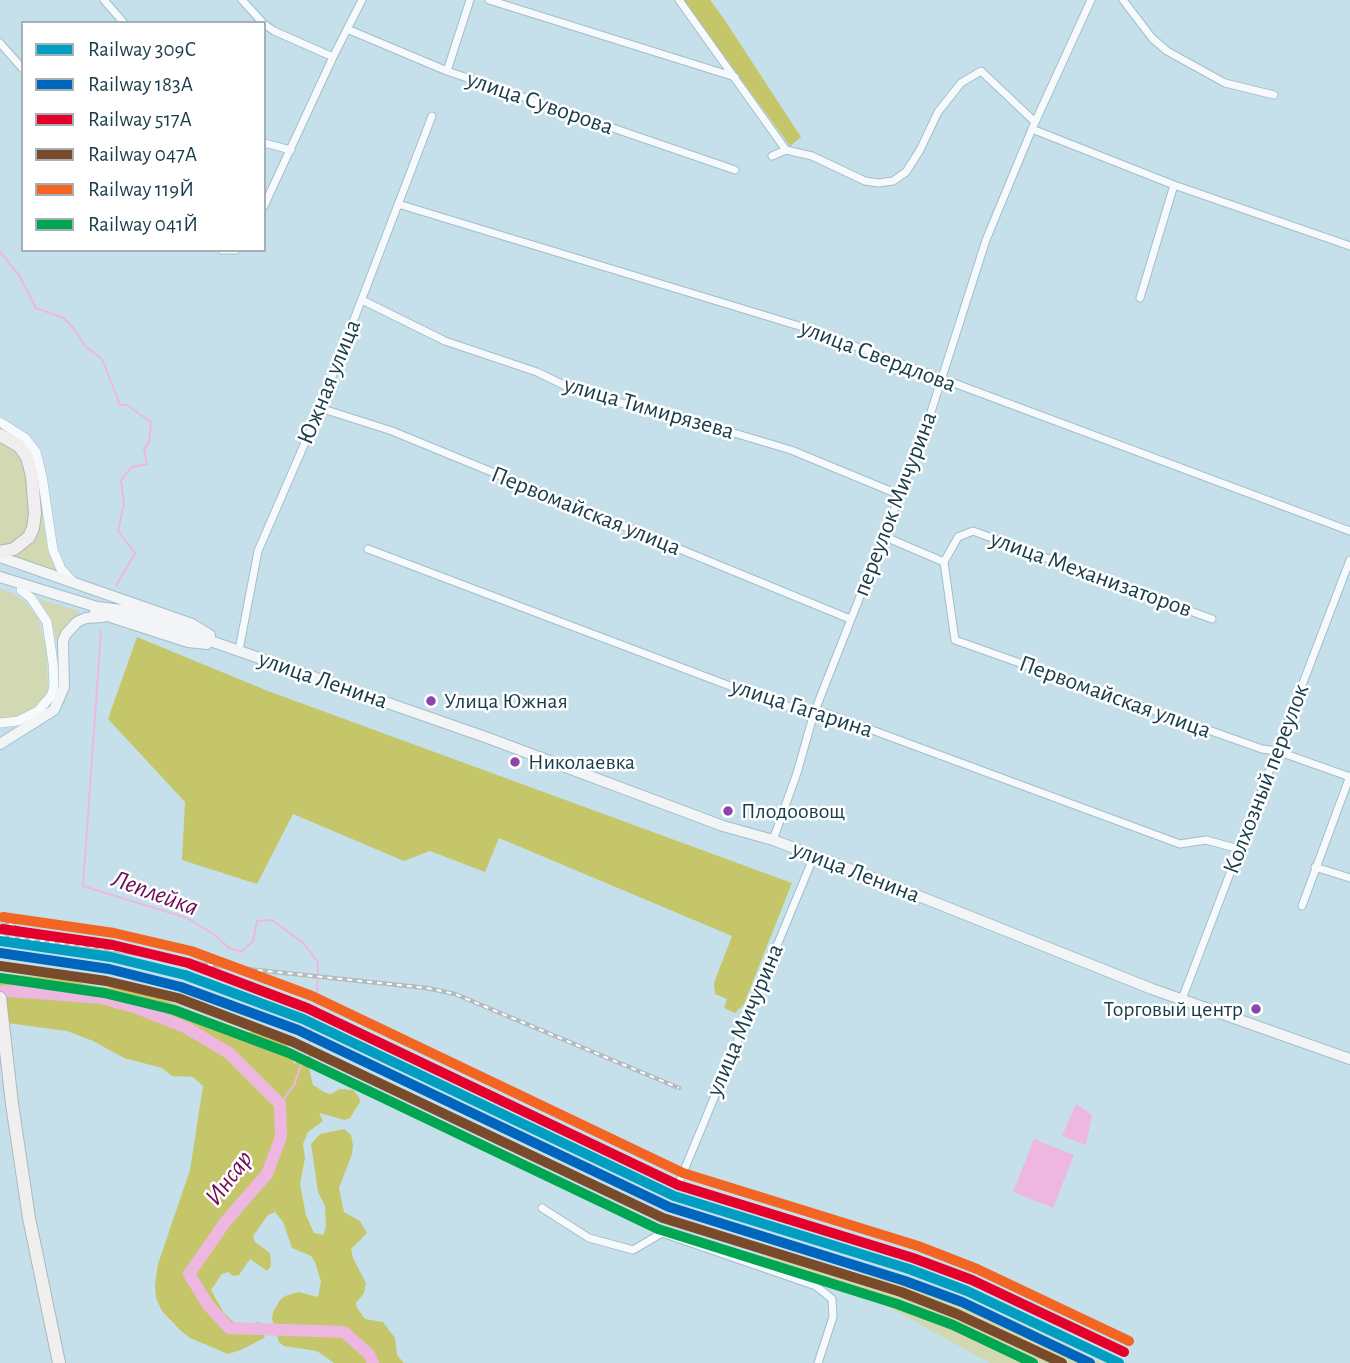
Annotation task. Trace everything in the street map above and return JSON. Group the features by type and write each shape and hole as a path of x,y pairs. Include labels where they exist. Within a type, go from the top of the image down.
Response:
{"main road":[{"path":"0,435 19,446 27,457 32,476 35,514 29,537 14,549 0,555"},
{"path":"0,555 192,624 233,648"},
{"path":"0,563 99,598 122,610"},
{"path":"0,577 97,607 122,610"},
{"path":"0,583 188,642 233,648"},
{"name":"улица Ленина","path":"122,610 488,737 723,826 773,840 1182,999 1350,1059"},
{"path":"0,744 47,716 60,701 64,687 63,640 71,627 86,618 109,616"},
{"path":"0,998 29,1218 59,1363"}],"street":[{"path":"104,0 122,21"},
{"path":"242,0 262,21"},
{"path":"266,202 362,0"},
{"path":"447,71 470,0"},
{"path":"489,0 736,77"},
{"path":"679,0 786,150"},
{"path":"1123,0 1152,38 1167,51 1225,83 1274,95"},
{"path":"1034,125 1088,1"},
{"path":"266,25 274,31 333,57"},
{"name":"улица Суворова","path":"348,29 447,71 735,170"},
{"path":"0,43 21,67"},
{"path":"772,156 786,150 813,156 864,181 892,181 906,172 938,112 961,83 981,71 1034,125 1174,185 1350,246"},
{"name":"Южная улица","path":"233,648 258,551 320,408 432,116"},
{"name":"переулок Мичурина","path":"773,840 797,773 814,713 923,437 986,240 1034,125"},
{"path":"266,144 290,150"},
{"path":"1140,298 1174,185"},
{"name":"улица Свердлова","path":"398,204 809,329 1350,531"},
{"name":"улица Тимирязева","path":"362,300 445,341 537,372 580,393 687,419 791,450 900,495"},
{"name":"Первомайская улица","path":"320,408 392,431 850,618"},
{"path":"0,422 20,433 36,452 53,550 61,569 76,584"},
{"name":"улица Механизаторов","path":"944,562 958,537 973,531 1212,619"},
{"path":"883,536 944,562"},
{"name":"улица Гагарина","path":"368,549 775,703 814,713 825,713 1180,844 1206,839 1239,849"},
{"name":"Колхозный переулок","path":"1182,999 1350,560"},
{"name":"Первомайская улица","path":"944,562 955,640 1262,749 1277,751 1350,777"},
{"path":"0,723 18,722 38,711 52,695 54,684 47,622 31,598 21,590"},
{"path":"1302,906 1350,777"},
{"name":"улица Мичурина","path":"678,1185 814,856"},
{"path":"1315,867 1350,878"},
{"path":"542,1208 589,1238 633,1250 662,1233 816,1286 832,1299 833,1318 818,1363"}],"green space":[{"path":"0,441 20,454 28,474 31,512 28,531 16,542 0,547"},
{"path":"41,505 47,547 56,569 54,573 14,559 13,555 40,516"},
{"path":"0,589 12,593 26,603 38,618 46,649 48,689 44,698 36,707 15,718 0,718"},
{"path":"39,599 78,611 79,615 64,627 58,647 52,622"},
{"path":"768,1255 800,1259 881,1279 901,1274 1018,1322 1102,1363 990,1363 872,1298 759,1259"}],"shaded area":[{"path":"683,0 710,0 724,19 801,137 790,146"},
{"path":"137,637 268,691 792,883 744,1004 735,1013 724,1008 727,999 715,994 714,983 732,936 499,838 485,872 430,851 404,861 293,814 257,884 182,860 185,802 108,719"},
{"path":"0,973 66,980 98,987 152,990 165,1000 192,1011 248,1032 263,1032 287,1045 294,1064 311,1054 309,1068 313,1085 326,1093 331,1094 340,1089 353,1090 360,1102 350,1118 345,1120 319,1113 323,1121 308,1132 303,1144 305,1158 300,1184 306,1215 314,1233 323,1235 326,1227 325,1206 318,1192 311,1144 320,1134 344,1129 351,1135 352,1154 339,1188 344,1212 360,1221 367,1233 351,1249 366,1283 364,1293 356,1303 357,1308 365,1319 383,1322 395,1338 397,1355 404,1363 334,1363 317,1351 284,1346 279,1342 272,1319 280,1300 299,1292 318,1297 321,1282 315,1262 311,1256 292,1248 283,1222 275,1212 268,1215 253,1236 255,1242 270,1253 271,1266 267,1271 250,1259 239,1275 233,1276 228,1272 222,1274 211,1290 224,1313 239,1327 259,1322 265,1326 267,1332 264,1338 228,1354 190,1338 180,1330 162,1311 156,1298 155,1285 158,1264 190,1170 203,1086 193,1077 172,1076 162,1068 124,1058 67,1031 0,1022"},
{"path":"1076,1104 1092,1115 1086,1145 1062,1136"},
{"path":"1034,1139 1074,1155 1053,1208 1013,1192"}],"waterway":[{"name":"Леплейка","path":"0,252 19,275 36,308 64,318 85,346 102,359 120,405 127,405 151,422 149,443 144,448 147,464 132,467 121,480 124,503 118,531 135,553 116,586"},
{"name":"Леплейка","path":"101,631 83,886 187,918 215,935 229,948 241,952 253,941 257,921 272,920 302,942 318,962 317,1004 309,1043 294,1085 280,1104"},
{"name":"Инсар","path":"0,992 102,998 137,1008 187,1028 229,1053 280,1104 281,1137 267,1174 226,1221 189,1274 208,1305 229,1328 344,1332 369,1354 373,1363"}],"railway":[{"path":"0,920 32,934"},
{"path":"0,936 209,965 427,988 455,994 679,1088"}],"rail line":[{"name":"119Й","path":"3,917 114,933 191,951 312,996 683,1173 918,1246 977,1269 1129,1341"},
{"name":"517А","path":"2,929 113,945 188,963 307,1008 678,1185 913,1258 972,1280 1124,1352"},
{"name":"309С","path":"0,941 111,957 185,975 303,1019 674,1196 909,1269 967,1291 1119,1363"},
{"name":"183А","path":"0,953 109,969 181,987 298,1030 669,1207 905,1281 962,1302 1090,1363"},
{"name":"047А","path":"0,966 106,981 178,998 293,1042 663,1218 901,1292 957,1314 1062,1363"},
{"name":"041Й","path":"0,978 104,993 174,1010 289,1053 658,1229 897,1304 953,1325 1033,1363"}],"place":[{"name":"Улица Южная","path":"431,701"},
{"name":"Николаевка","path":"515,762"},
{"name":"Плодоовощ","path":"728,811"},
{"name":"Торговый центр","path":"1256,1009"}]}
